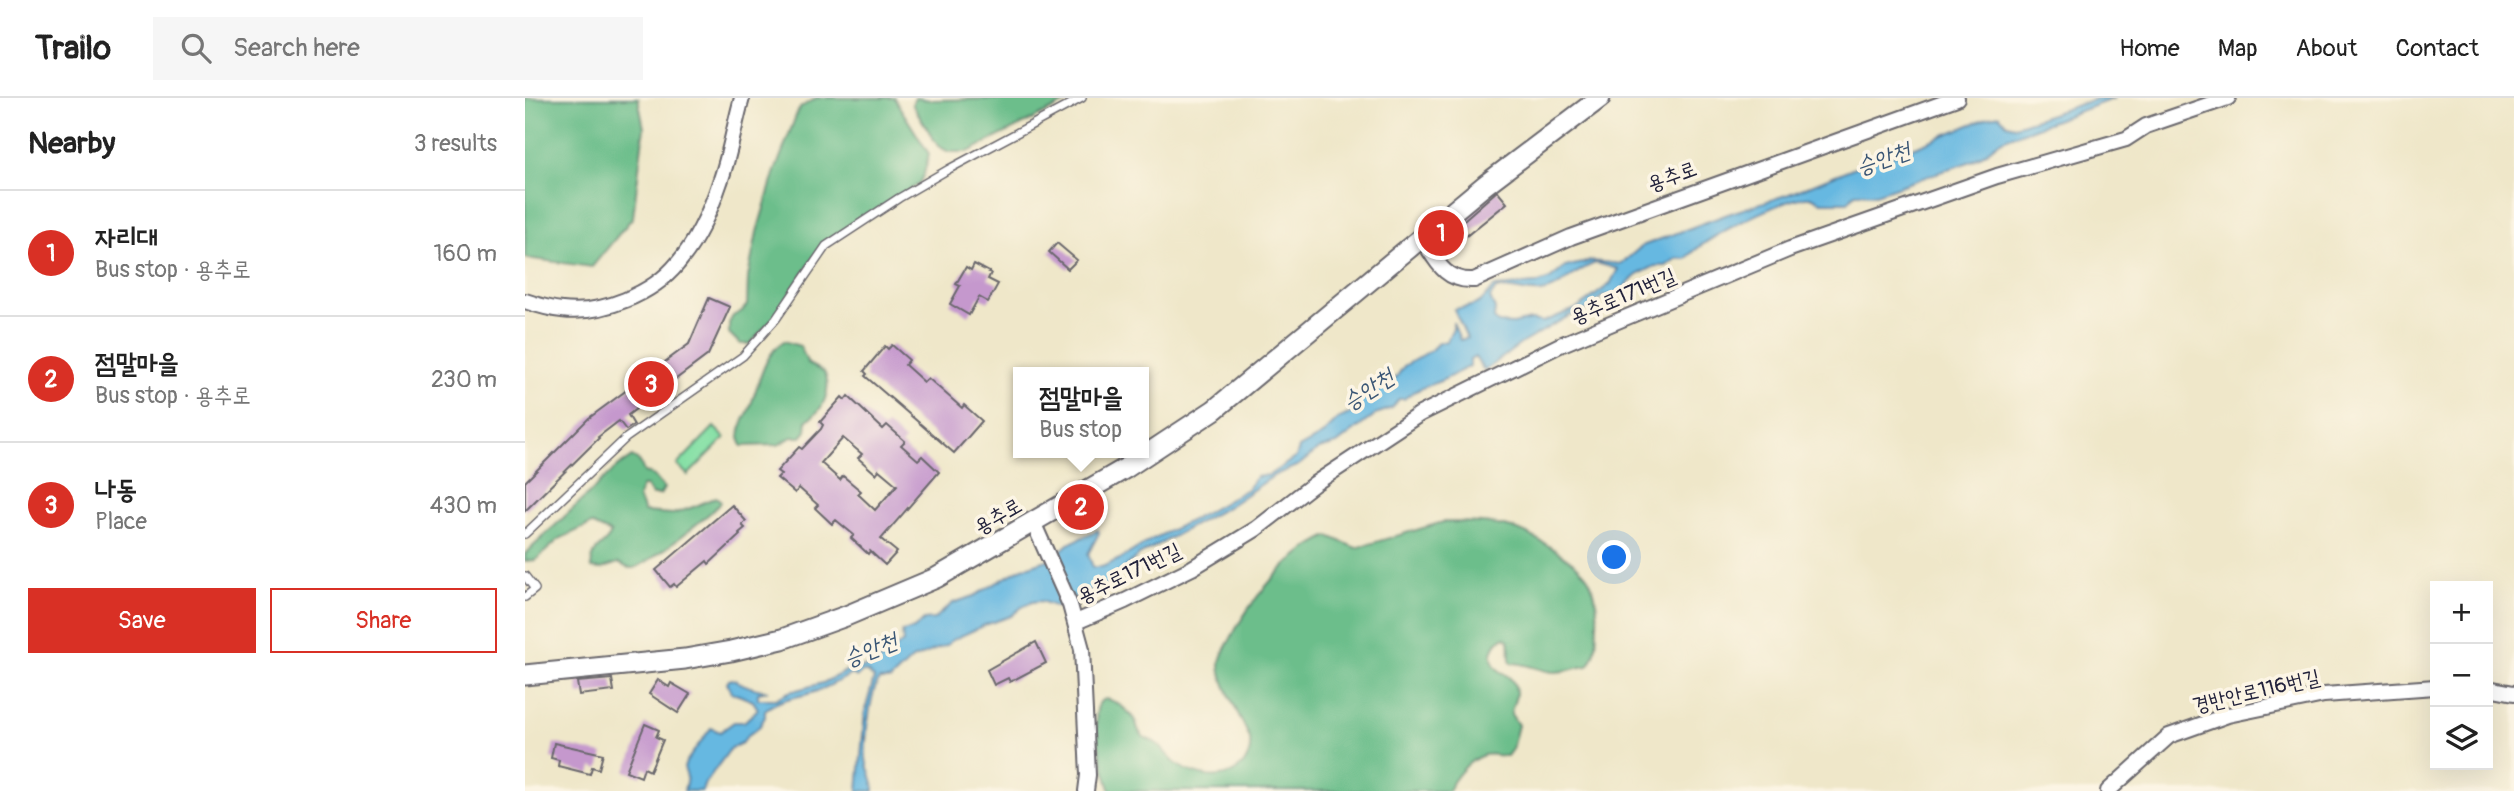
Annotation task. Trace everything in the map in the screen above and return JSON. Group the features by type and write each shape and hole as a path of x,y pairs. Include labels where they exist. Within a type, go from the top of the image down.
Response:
{"street":[{"path":"525,301 563,311 581,310 632,297 663,278 688,249 720,184 742,98"},
{"name":"용추로","path":"1149,453 1214,410 1485,185 1600,98"},
{"name":"용추로","path":"1421,237 1450,277 1462,281 1474,280 1571,237 1957,98"},
{"name":"용추로171번길","path":"1076,622 1192,568 1245,535 1314,484 1420,414 1560,345 1790,249 1997,176 2126,139 2146,127 2228,98"},
{"name":"용추로","path":"525,675 685,659 782,639 846,616 936,578 1037,530 1141,458"},
{"name":"용추로171번길","path":"1037,530 1076,622 1083,660 1088,775 1086,791"},
{"name":"경반안로116번길","path":"2108,791 2169,737 2221,717 2324,695 2430,687"},
{"path":"2493,689 2514,693"}],"lane":[{"path":"525,534 626,438 743,356 776,319 826,246 898,198 1082,98"},
{"path":"525,576 535,589 525,597"}],"green space":[{"path":"525,98 638,98 644,128 633,217 592,267 525,258"},
{"path":"817,98 894,98 929,154 924,174 919,184 824,243 774,317 750,344 740,344 729,333 729,323 733,316 747,305 748,277 757,232 774,174 797,113 801,107"},
{"path":"915,98 1075,98 968,152 949,152 938,146 912,104"},
{"path":"784,341 800,346 808,364 824,372 827,379 825,399 818,412 807,420 806,431 801,437 792,437 778,445 742,446 740,430 762,372 771,354"},
{"path":"714,427 725,438 688,475 677,465"},
{"path":"632,457 640,462 644,472 654,476 664,488 660,495 652,495 646,486 642,486 638,497 644,512 673,514 716,497 721,501 720,504 664,550 633,568 618,563 601,569 592,568 593,555 611,533 591,524 559,539 536,560 525,561 525,554 617,467"},
{"path":"1443,522 1487,523 1529,535 1571,561 1589,579 1594,592 1597,612 1596,642 1595,652 1588,666 1555,672 1545,671 1511,663 1509,640 1505,637 1495,645 1493,662 1513,682 1516,692 1511,714 1518,725 1512,749 1507,756 1490,754 1478,757 1454,780 1448,791 1111,791 1096,721 1097,708 1102,701 1117,703 1133,718 1140,733 1156,743 1179,766 1209,776 1232,772 1247,758 1250,739 1223,680 1220,661 1238,625 1259,594 1299,554 1329,536 1356,548"}],"water":[{"name":"승안천","path":"2099,98 2115,98 2002,140 1969,162 1876,194 1855,193 1848,202 1821,202 1805,197 1760,213 1724,231 1686,259 1677,258 1666,266 1655,266 1637,275 1616,294 1603,296 1587,309 1569,316 1522,343 1484,371 1475,357 1470,360 1470,366 1419,389 1404,399 1399,399 1392,408 1376,414 1337,444 1319,449 1299,465 1275,475 1229,506 1139,555 1105,585 1085,591 1057,607 1041,601 1032,602 1011,616 985,625 912,659 890,680 879,680 873,696 868,721 866,757 874,791 858,791 865,711 874,678 867,672 862,672 857,677 852,674 815,692 772,705 765,710 765,717 759,727 742,743 731,748 702,791 684,791 686,762 711,728 720,732 734,722 744,722 758,709 753,701 731,692 727,683 729,680 768,691 758,693 758,699 776,699 789,692 823,683 848,670 873,666 903,642 902,632 914,629 924,620 934,619 953,603 974,596 1020,569 1053,558 1068,544 1098,530 1088,554 1093,567 1102,567 1120,559 1151,540 1204,514 1247,489 1256,477 1269,475 1296,457 1299,448 1322,435 1338,419 1351,413 1364,397 1395,379 1404,366 1430,351 1438,343 1447,341 1453,329 1453,322 1460,340 1467,338 1454,309 1477,304 1494,287 1536,284 1550,279 1565,267 1591,261 1621,264 1642,246 1789,194 1865,163 1900,153 1989,117 1999,115 2007,124 2015,126","holes":["1596,263 1618,269 1610,284 1578,308 1543,322 1531,320 1513,324 1498,323 1494,319 1495,309 1490,298 1496,289 1541,292 1555,287"]}],"building":[{"path":"1497,191 1507,203 1449,250 1441,240"},
{"path":"1057,243 1077,260 1068,269 1049,252"},
{"path":"974,264 991,273 988,279 998,284 988,302 979,297 969,315 950,304 960,286 956,284 966,267 971,270"},
{"path":"709,298 730,307 708,355 628,415 634,425 626,430 619,421 598,437 525,511 525,482 589,418 689,344"},
{"path":"892,345 909,360 905,365 924,382 928,378 962,408 964,405 982,421 954,453 865,376 867,374 864,371 885,346 888,349"},
{"path":"848,396 883,429 887,425 905,441 901,445 918,460 922,456 939,472 881,539 897,552 885,565 870,551 868,554 851,538 854,535 836,520 832,524 815,508 818,505 799,488 795,493 777,478 781,474 777,471 799,447 802,449 821,429 823,425 820,422 842,397 845,400","holes":["843,438 862,454 858,458 876,474 879,470 897,485 875,510 858,494 861,491 843,476 840,480 821,463"]},
{"path":"732,505 746,521 742,525 745,528 740,535 709,564 707,561 676,587 674,584 670,587 656,570"},
{"path":"1036,642 1046,663 1010,682 1008,678 994,685 987,670"},
{"path":"612,679 614,691 579,695 577,682"},
{"path":"658,680 669,687 671,683 690,694 678,713 649,694"},
{"path":"645,724 659,730 656,737 663,740 650,771 644,768 641,777 626,771"},
{"path":"554,743 603,754 599,769 592,767 590,774 558,766 559,760 551,758"}],"place":[{"name":"자리대","path":"1441,233"},
{"name":"나동","path":"651,384"},
{"name":"점말마을","path":"1081,507"}]}
